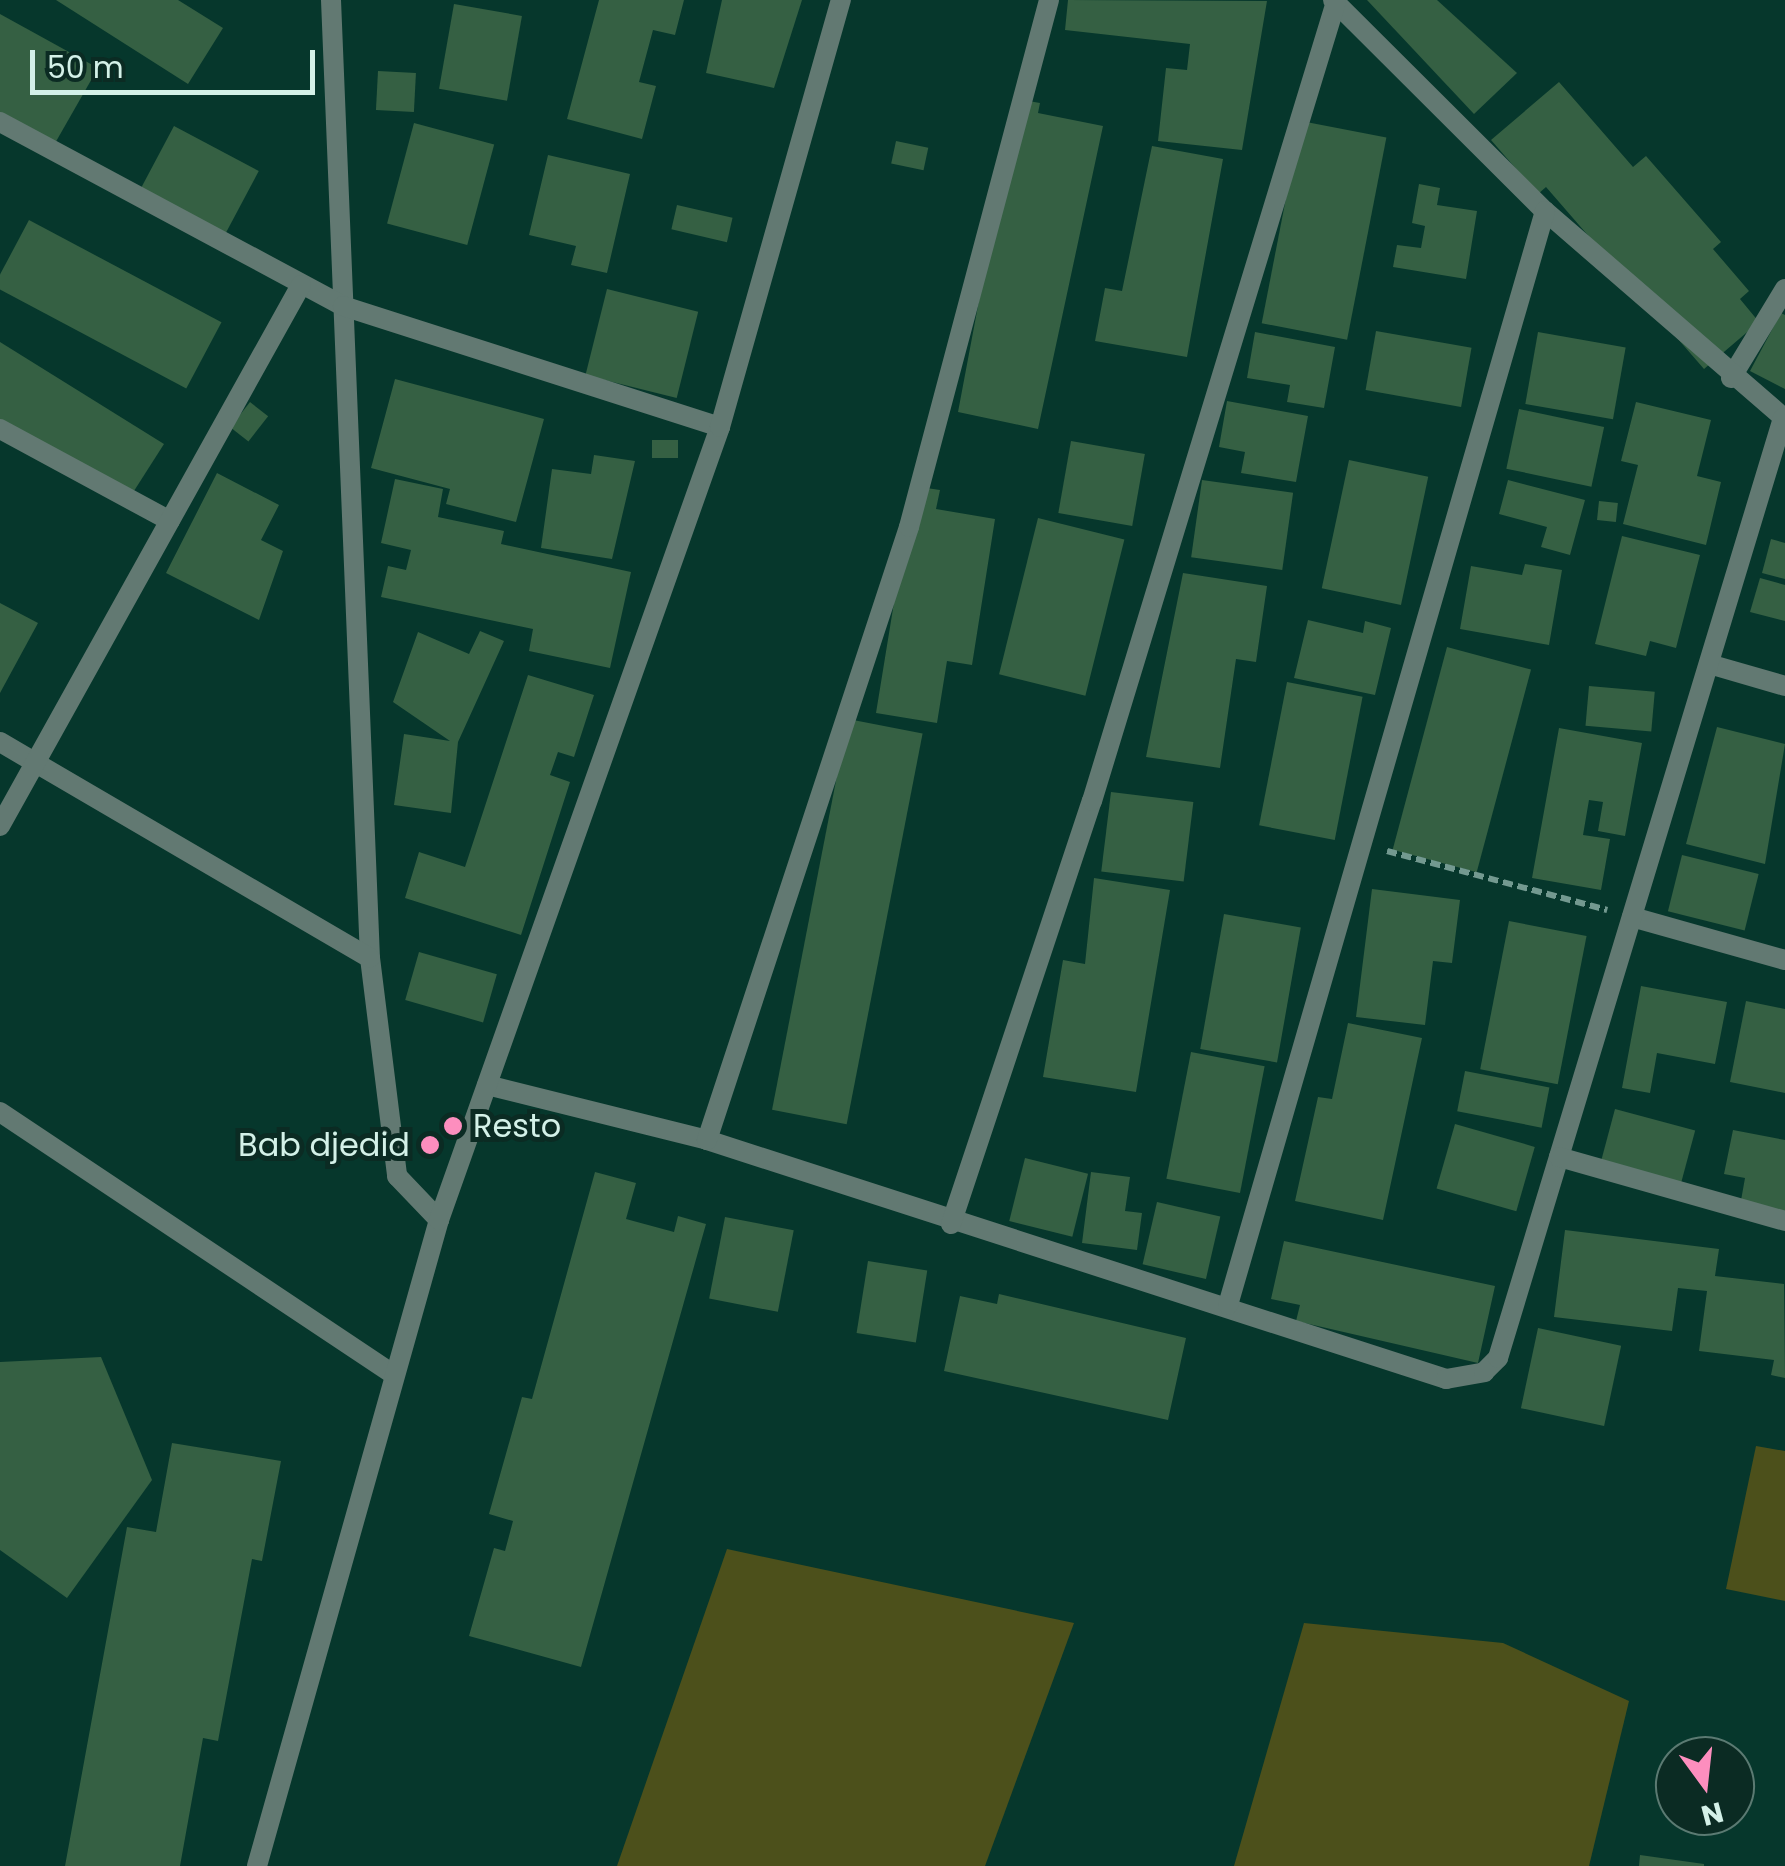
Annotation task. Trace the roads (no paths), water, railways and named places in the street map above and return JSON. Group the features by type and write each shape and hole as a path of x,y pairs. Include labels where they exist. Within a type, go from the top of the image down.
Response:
{"street":[{"path":"331,0 370,958 397,1176 439,1220"},
{"path":"257,1866 439,1220 720,428 841,0"},
{"path":"707,1140 909,527 1049,0"},
{"path":"487,1085 707,1140 950,1224 1228,1305 1446,1379 1475,1377 1498,1358 1784,418 1731,378 1546,211 1334,1 1092,800 950,1224"},
{"path":"0,122 343,306 720,428"},
{"path":"1228,1305 1546,211"},
{"path":"0,826 301,285"},
{"path":"1731,378 1785,289"},
{"path":"0,429 170,521"},
{"path":"1708,664 1785,686"},
{"path":"0,742 370,958"},
{"path":"1632,917 1785,960"},
{"path":"0,1112 394,1375"},
{"path":"1559,1157 1785,1221"}],"place":[{"name":"Resto","path":"453,1126"},
{"name":"Bab djedid","path":"430,1145"}]}
